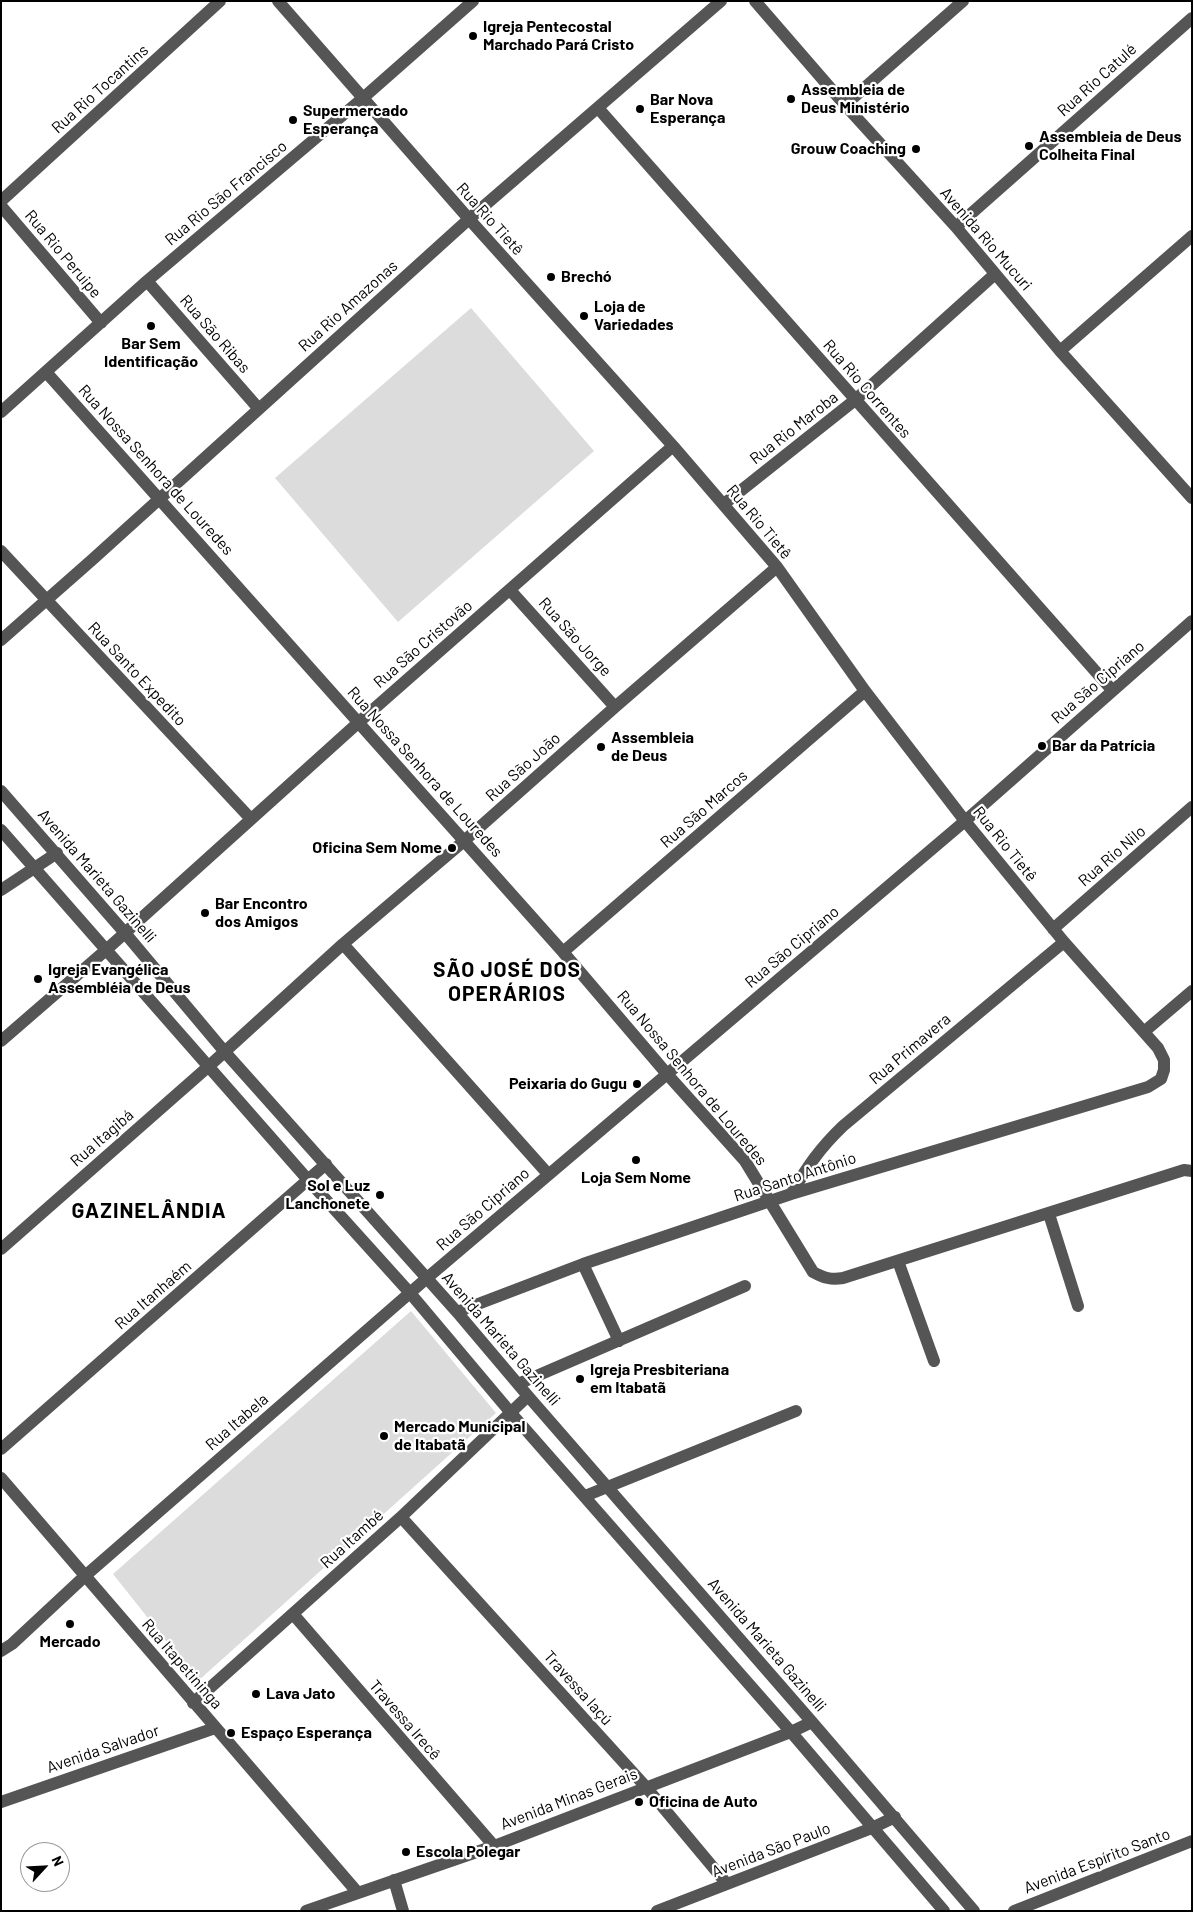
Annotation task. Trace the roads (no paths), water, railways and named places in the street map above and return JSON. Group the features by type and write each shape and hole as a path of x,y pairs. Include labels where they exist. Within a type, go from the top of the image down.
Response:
{"street":[{"name":"Rua Rio Tocantins","path":"1,202 220,1"},
{"name":"Rua Rio Tietê","path":"278,1 469,219 673,446 777,568 865,691 965,821 1064,942 1158,1048 1164,1060 1164,1070 1161,1079 1148,1087"},
{"name":"Rua Rio São Francisco","path":"1,412 147,281 363,98 473,1"},
{"name":"Rua Rio Amazonas","path":"1,640 469,219 721,1"},
{"name":"Avenida Rio Mucuri","path":"755,1 844,105 956,227 1060,351 1192,498"},
{"path":"844,105 963,1"},
{"name":"Rua Rio Catulé","path":"956,227 1192,18"},
{"name":"Rua Rio Correntes","path":"598,108 1112,690"},
{"name":"Rua Rio Peruipe","path":"1,206 101,322"},
{"path":"1060,351 1192,236"},
{"name":"Rua Rio Maroba","path":"724,504 855,400 994,274"},
{"name":"Rua São Ribas","path":"147,281 259,409"},
{"name":"Rua Nossa Senhora de Louredes","path":"46,372 564,952 667,1074 745,1161 813,1272 832,1280 843,1278 1184,1170 1192,1171"},
{"name":"Rua São Cristovão","path":"1,1041 125,933 250,818 673,446"},
{"name":"Rua Santo Expedito","path":"1,551 250,818"},
{"name":"Rua São João","path":"224,1051 343,944 777,568"},
{"name":"Rua São Jorge","path":"510,590 616,706"},
{"name":"Rua São Cipriano","path":"410,1293 965,821 1192,621"},
{"name":"Rua São Marcos","path":"564,952 865,691"},
{"name":"Avenida Marieta Gazinelli","path":"1,791 57,853 224,1051 457,1312 895,1817 974,1911"},
{"name":"Rua Rio Nilo","path":"1053,929 1192,807"},
{"path":"1,830 309,1181 410,1293 511,1413 791,1732 944,1911"},
{"path":"1,890 57,853"},
{"name":"Rua Primavera","path":"791,1194 809,1163 824,1144 843,1126 1064,942"},
{"path":"343,944 548,1174"},
{"path":"1144,1031 1192,991"},
{"name":"Rua Itagibá","path":"1,1249 224,1051"},
{"name":"Rua Santo Antônio","path":"457,1312 583,1264 791,1194 1148,1087"},
{"name":"Rua Itanhaém","path":"1,1449 309,1181 326,1164"},
{"path":"1050,1214 1078,1306"},
{"path":"898,1261 934,1361"},
{"path":"583,1264 619,1340"},
{"path":"518,1384 745,1286"},
{"name":"Rua Itabela","path":"1,1651 12,1644 85,1576 410,1293"},
{"name":"Rua Itambé","path":"194,1703 401,1517 528,1396"},
{"path":"585,1496 796,1411"},
{"name":"Rua Itapetininga","path":"1,1478 358,1893"},
{"name":"Travessa Iaçú","path":"401,1517 646,1787 727,1884"},
{"path":"663,1586 682,1572"},
{"name":"Travessa Irecê","path":"292,1614 494,1846"},
{"name":"Avenida Minas Gerais","path":"306,1911 494,1846 791,1732 812,1722"},
{"name":"Avenida Salvador","path":"1,1802 215,1728"},
{"name":"Avenida São Paulo","path":"657,1911 872,1828 895,1817"},
{"name":"Avenida Espírito Santo","path":"1014,1911 1192,1841"},
{"path":"394,1880 403,1911"}],"place":[{"name":"Igreja Pentecostal Marchado Pará Cristo","path":"473,36"},
{"name":"Assembleia de Deus Ministério","path":"791,99"},
{"name":"Bar Nova Esperança","path":"640,109"},
{"name":"Supermercado Esperança","path":"293,120"},
{"name":"Assembleia de Deus Colheita Final","path":"1029,146"},
{"name":"Grouw Coaching","path":"916,149"},
{"name":"Brechó","path":"551,277"},
{"name":"Loja de Variedades","path":"584,316"},
{"name":"Bar Sem Identificação","path":"151,326"},
{"name":"Bar da Patrícia","path":"1042,746"},
{"name":"Assembleia de Deus","path":"601,747"},
{"name":"Oficina Sem Nome","path":"452,848"},
{"name":"Bar Encontro dos Amigos","path":"205,913"},
{"name":"Igreja Evangélica Assembléia de Deus","path":"38,979"},
{"name":"Peixaria do Gugu","path":"637,1084"},
{"name":"Loja Sem Nome","path":"636,1160"},
{"name":"Sol e Luz Lanchonete","path":"380,1195"},
{"name":"Igreja Presbiteriana em Itabatã","path":"580,1379"},
{"name":"Mercado Municipal de Itabatã","path":"384,1436"},
{"name":"Mercado","path":"70,1624"},
{"name":"Lava Jato","path":"256,1694"},
{"name":"Espaço Esperança","path":"231,1733"},
{"name":"Oficina de Auto","path":"639,1802"},
{"name":"Escola Polegar","path":"406,1852"}],"district":[{"name":"SÃO JOSÉ DOS OPERÁRIOS","path":"507,982"},
{"name":"GAZINELÂNDIA","path":"149,1211"}]}
